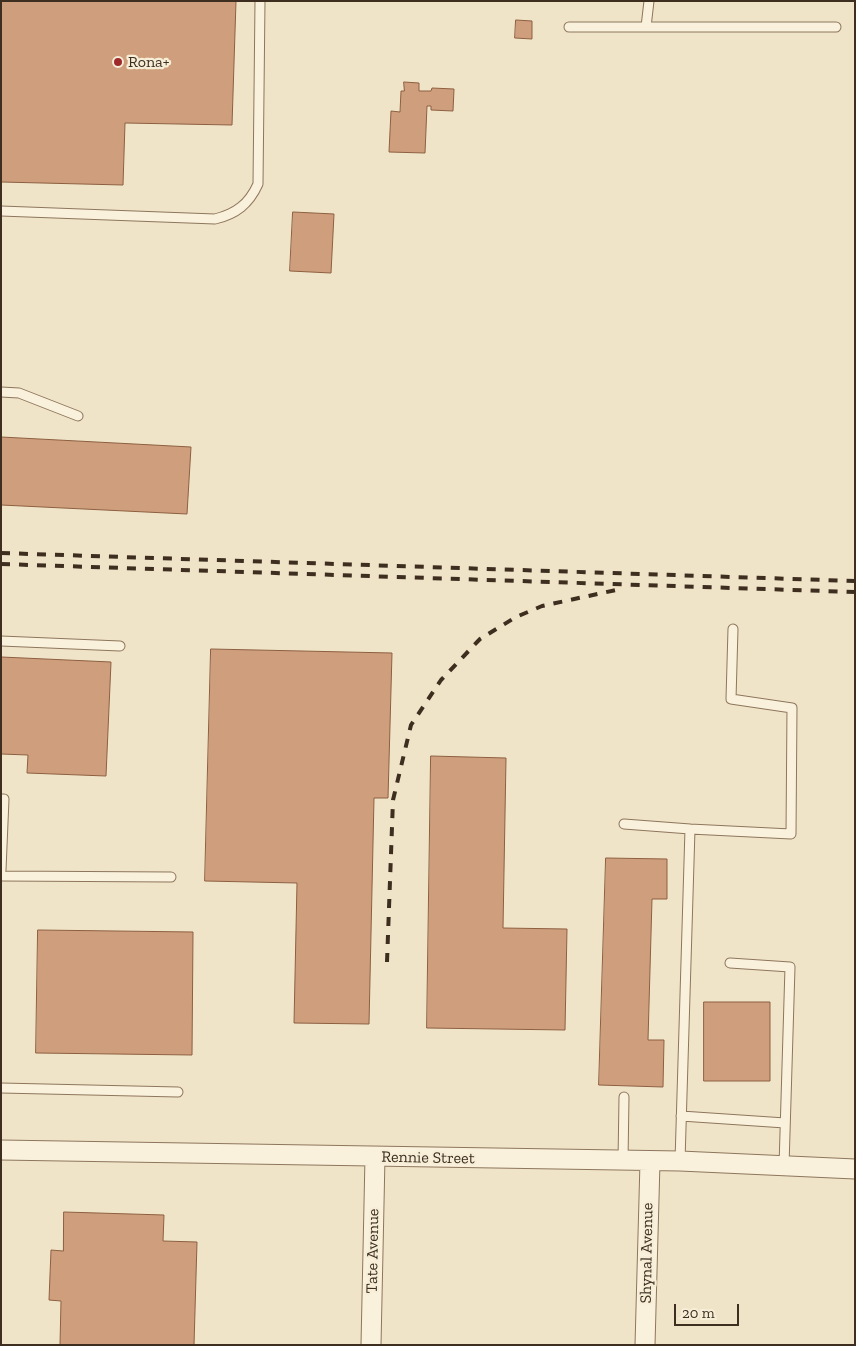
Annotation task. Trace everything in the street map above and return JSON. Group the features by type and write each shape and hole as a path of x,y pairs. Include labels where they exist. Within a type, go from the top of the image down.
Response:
{"street":[{"name":"Rennie Street","path":"1,1150 623,1162 680,1161 855,1169"},
{"name":"Tate Avenue","path":"371,1345 375,1157"},
{"name":"Shynal Avenue","path":"645,1345 650,1162"}],"lane":[{"path":"1,211 215,219 234,213 242,207 249,201 258,184 260,1"},
{"path":"646,27 649,1"},
{"path":"569,27 836,27"},
{"path":"1,392 19,393 78,416"},
{"path":"624,824 791,834 792,708 731,699 733,629"},
{"path":"1,641 120,646"},
{"path":"1,799 4,799 1,870"},
{"path":"680,1161 690,829"},
{"path":"1,876 170,878"},
{"path":"730,963 790,967 784,1166"},
{"path":"1,1088 178,1092"},
{"path":"623,1162 624,1097"},
{"path":"681,1116 786,1123"}],"building":[{"name":"Rona+","path":"1,1 236,1 232,125 125,123 123,185 1,182"},
{"path":"516,20 532,21 532,39 515,38"},
{"path":"404,82 419,83 419,91 431,91 432,88 454,89 453,111 431,110 431,106 427,106 425,153 389,152 391,111 400,112 401,91 404,91"},
{"path":"293,212 334,214 331,273 290,271"},
{"path":"1,437 191,447 187,514 1,505"},
{"path":"211,649 392,653 388,798 374,798 369,1024 294,1023 297,883 205,881"},
{"path":"1,657 111,662 106,776 27,773 28,755 1,754"},
{"path":"431,756 506,758 503,928 567,929 565,1030 427,1028"},
{"path":"606,858 667,859 667,899 652,899 648,1040 664,1040 663,1087 599,1085"},
{"path":"38,930 193,932 192,1055 36,1053"},
{"path":"704,1002 770,1002 770,1081 704,1081"},
{"path":"64,1212 164,1215 163,1241 197,1242 194,1345 60,1345 61,1301 49,1300 51,1250 63,1251"}],"railway":[{"path":"1,553 855,581"},
{"path":"1,564 855,592"},
{"path":"387,962 393,800 411,725 441,680 480,639 516,617 542,606 616,590"}],"place":[{"name":"Rona+","path":"118,62"}]}
